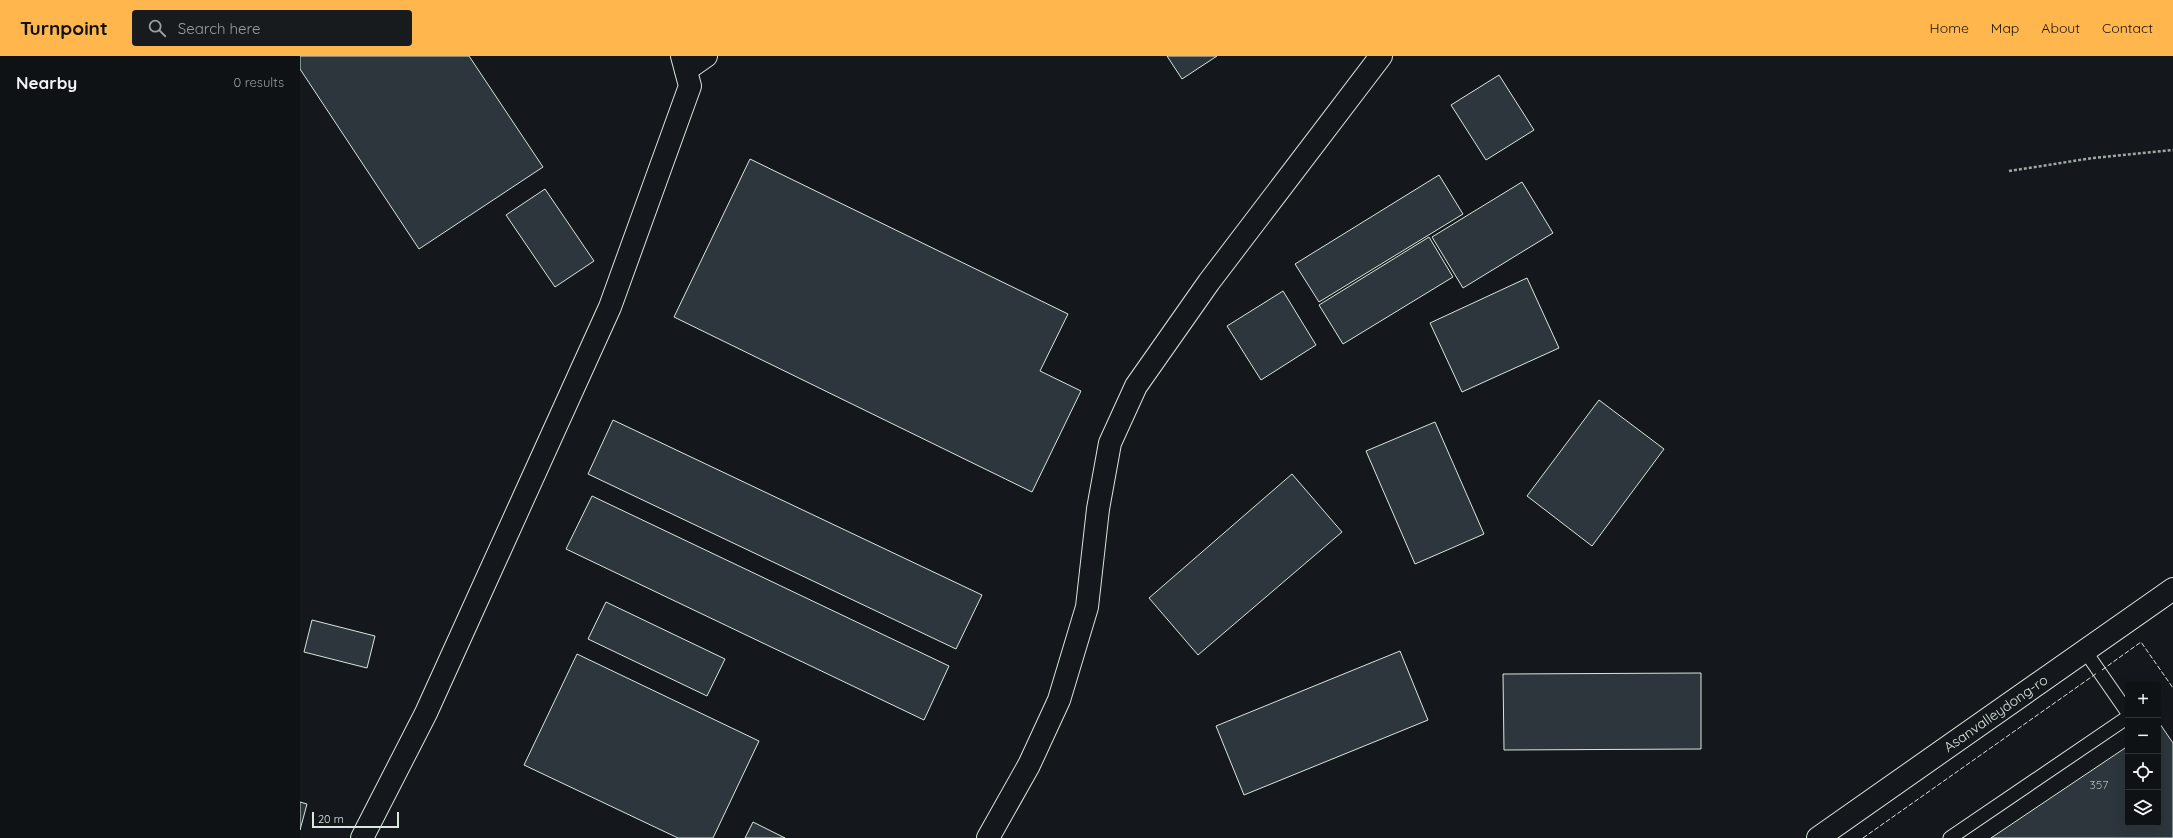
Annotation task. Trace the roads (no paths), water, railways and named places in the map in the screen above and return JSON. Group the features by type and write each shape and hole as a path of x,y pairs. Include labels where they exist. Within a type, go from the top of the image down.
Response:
{"street":[{"path":"362,838 429,707 610,308 690,86 684,63 706,56"},
{"path":"988,838 1029,765 1059,700 1087,607 1098,509 1110,443 1136,386 1209,282 1381,56"},
{"name":"Asanvalleydong-ro","path":"1818,838 2173,589"}],"lane":[{"path":"2085,651 2125,709"},
{"path":"1950,838 2127,718"}]}
